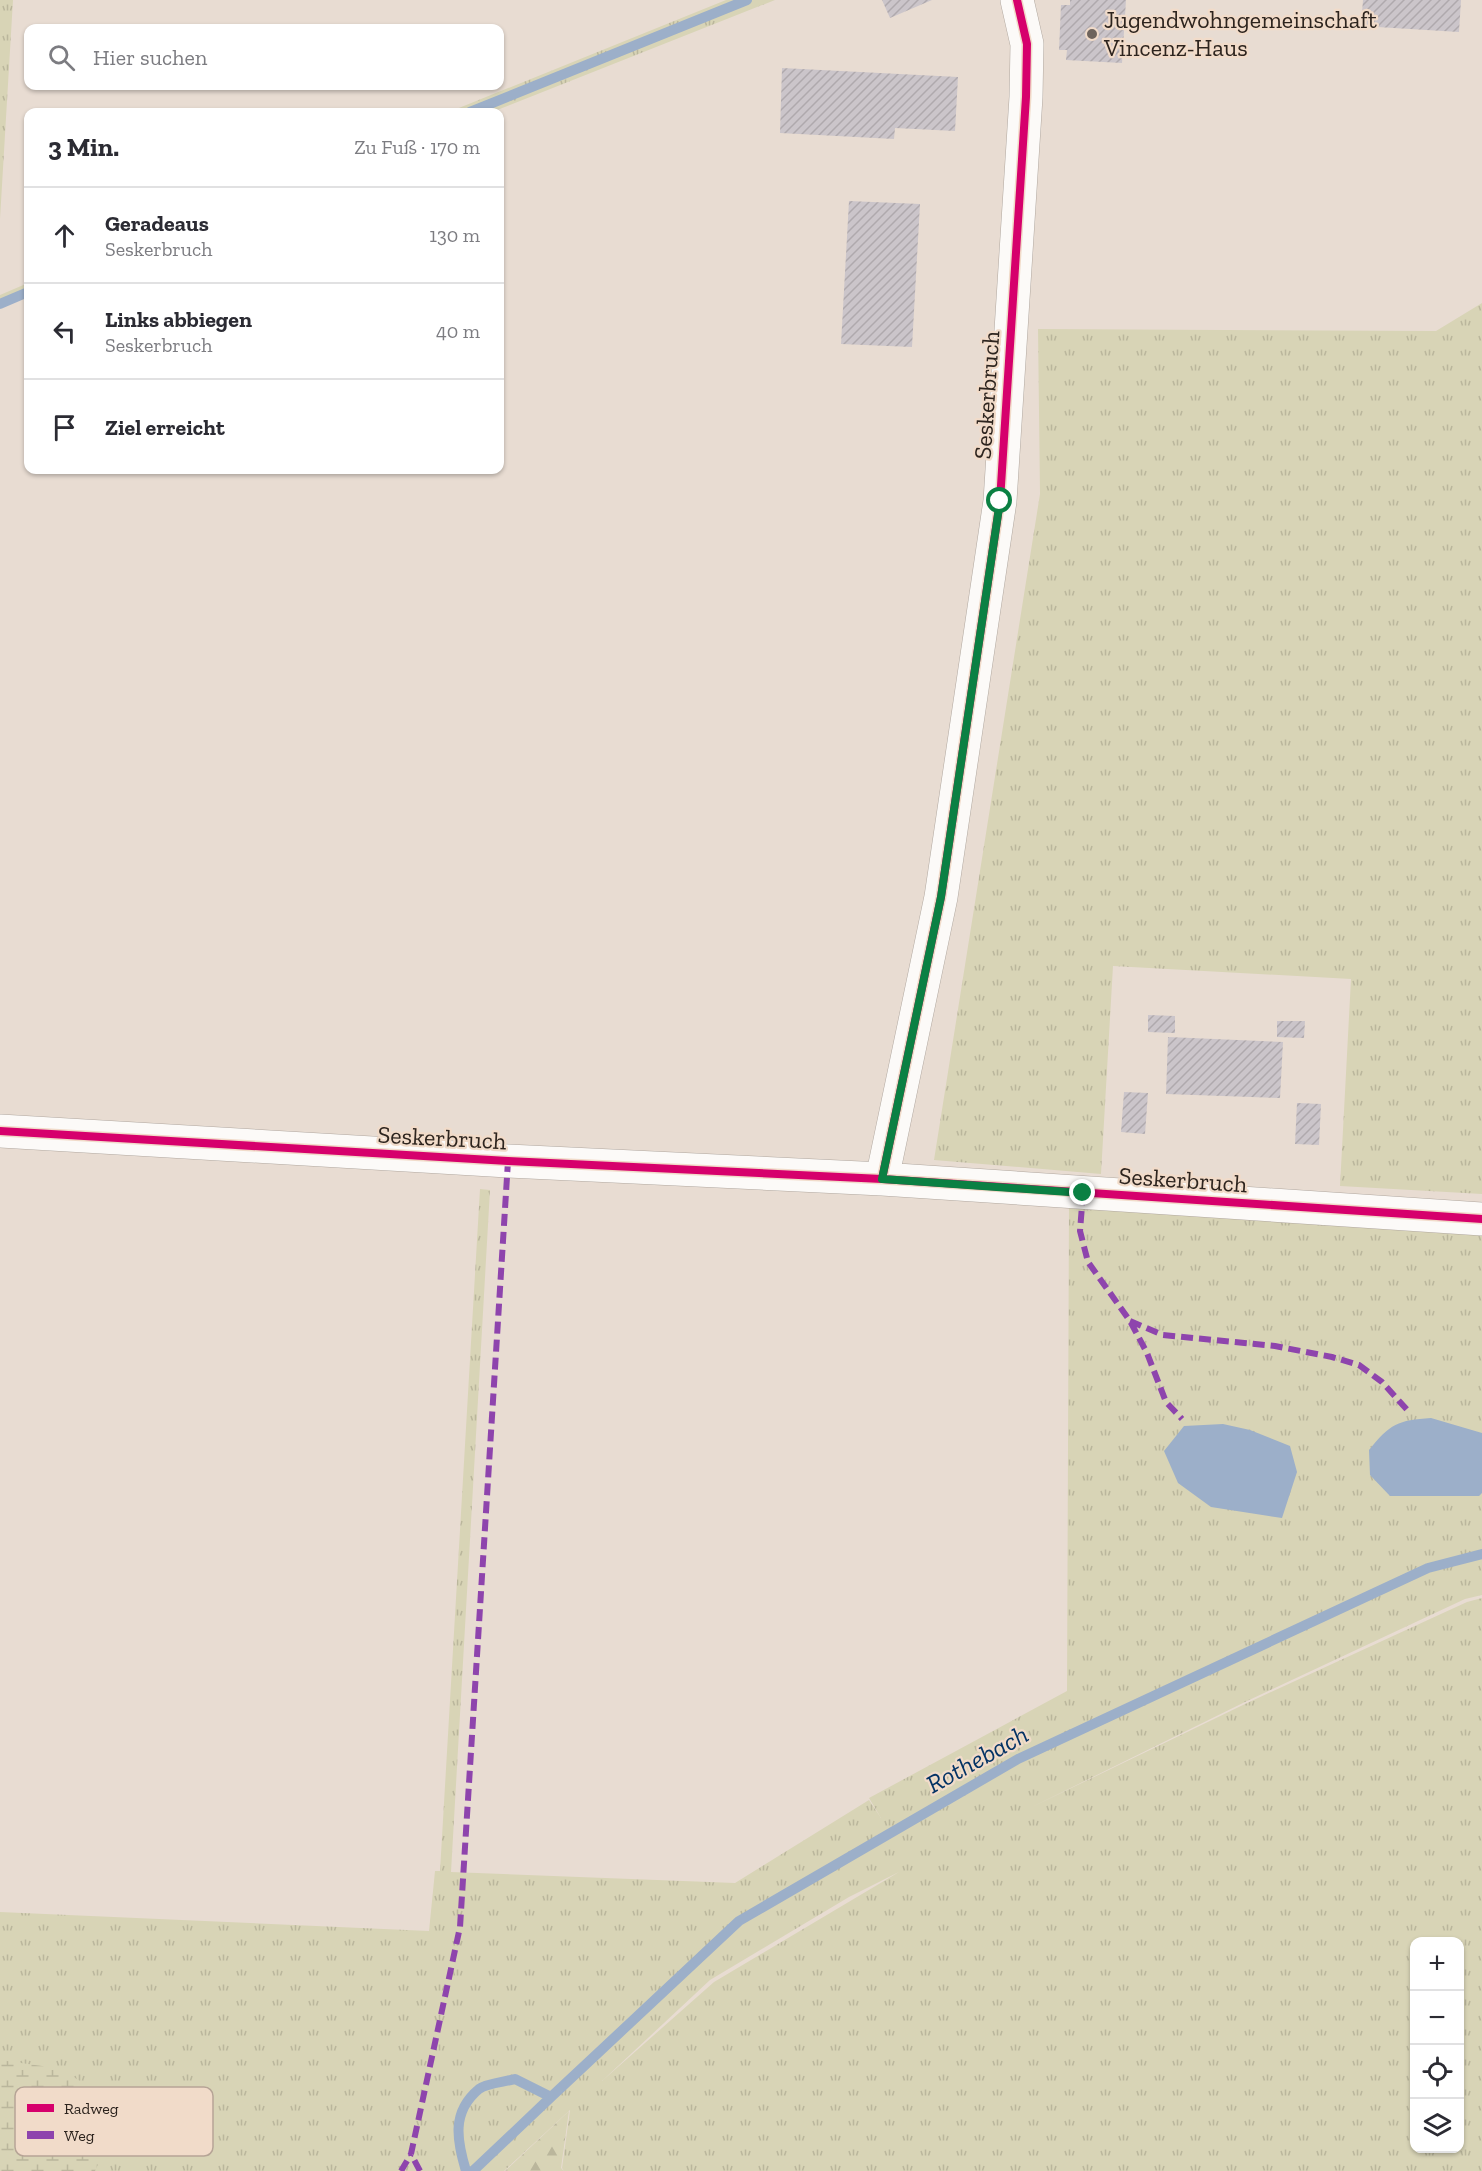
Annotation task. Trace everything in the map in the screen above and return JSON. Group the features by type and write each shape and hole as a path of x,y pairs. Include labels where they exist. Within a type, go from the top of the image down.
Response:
{"street":[{"name":"Seskerbruch","path":"882,1179 941,897 1000,501 1026,97 1027,44 1017,0"},
{"name":"Seskerbruch","path":"0,1131 508,1161 882,1179 1482,1219"}],"green space":[{"path":"0,0 13,0 0,219"},
{"path":"726,0 775,0 502,108 459,108"},
{"path":"24,285 24,299 0,308 0,295"},
{"path":"1482,303 1482,1194 1340,1186 1351,979 1113,966 1101,1174 934,1160 1040,494 1038,329 1436,331"},
{"path":"480,1189 490,1190 451,1872 735,1883 869,1800 881,1818 869,1798 1067,1691 1069,1205 1482,1235 1482,1595 1465,1599 1245,1702 1032,1807 1245,1704 1467,1602 1482,1598 1482,2171 564,2171 562,2168 570,2110 504,2171 0,2171 0,1912 429,1931 435,1871 440,1871","holes":["899,1872 714,1982 602,2081 710,1980 849,1897"]},
{"path":"0,2060 63,2069 87,2087 15,2087 15,2156 102,2156 95,2171 0,2171"},
{"path":"569,2111 561,2168 564,2171 505,2171"}],"water":[{"path":"1431,1418 1482,1433 1482,1493 1479,1496 1390,1496 1370,1475 1369,1450 1383,1434 1402,1422"},
{"path":"1223,1424 1250,1430 1290,1446 1297,1472 1282,1518 1211,1507 1178,1483 1164,1451 1184,1426"}],"building":[{"path":"882,0 932,0 890,18"},
{"name":"Jugendwohngemeinschaft Vincenz-Haus","path":"1070,0 1126,0 1122,63 1066,60 1067,50 1059,50 1061,5 1070,5"},
{"path":"1363,0 1461,0 1459,32 1361,26"},
{"path":"782,68 958,77 955,131 895,128 894,139 780,133"},
{"path":"849,201 920,204 912,347 841,344"},
{"path":"1148,1015 1175,1016 1175,1033 1148,1032"},
{"path":"1277,1021 1305,1021 1304,1038 1277,1037"},
{"path":"1168,1037 1283,1042 1280,1098 1166,1094"},
{"path":"1124,1092 1148,1093 1145,1134 1121,1132"},
{"path":"1297,1103 1321,1104 1319,1145 1295,1144"}],"waterway":[{"path":"480,108 747,0"},
{"path":"0,304 24,294"},
{"name":"Rothebach","path":"466,2171 460,2149 460,2117 470,2098 479,2089 515,2079 551,2097 739,1921 1018,1759 1428,1568 1482,1554"},
{"name":"Rothebach","path":"473,2171 551,2097"}],"marked path":[{"path":"420,2171 411,2154 460,1927 508,1161"},
{"path":"1083,1193 1080,1231 1088,1262 1130,1321 1147,1353 1166,1402 1182,1419"},
{"path":"1130,1321 1163,1335 1275,1346 1332,1357 1359,1365 1382,1382 1410,1413"},
{"path":"401,2171 411,2154"}],"cycle path":[{"path":"882,1179 941,897 1000,501 1026,97 1027,44 1017,0"},
{"path":"0,1131 508,1161 882,1179 1482,1219"}],"place":[{"name":"Jugendwohngemeinschaft Vincenz-Haus","path":"1092,34"}],"route":[{"path":"1000,501 941,897 882,1179 1083,1193"}]}
